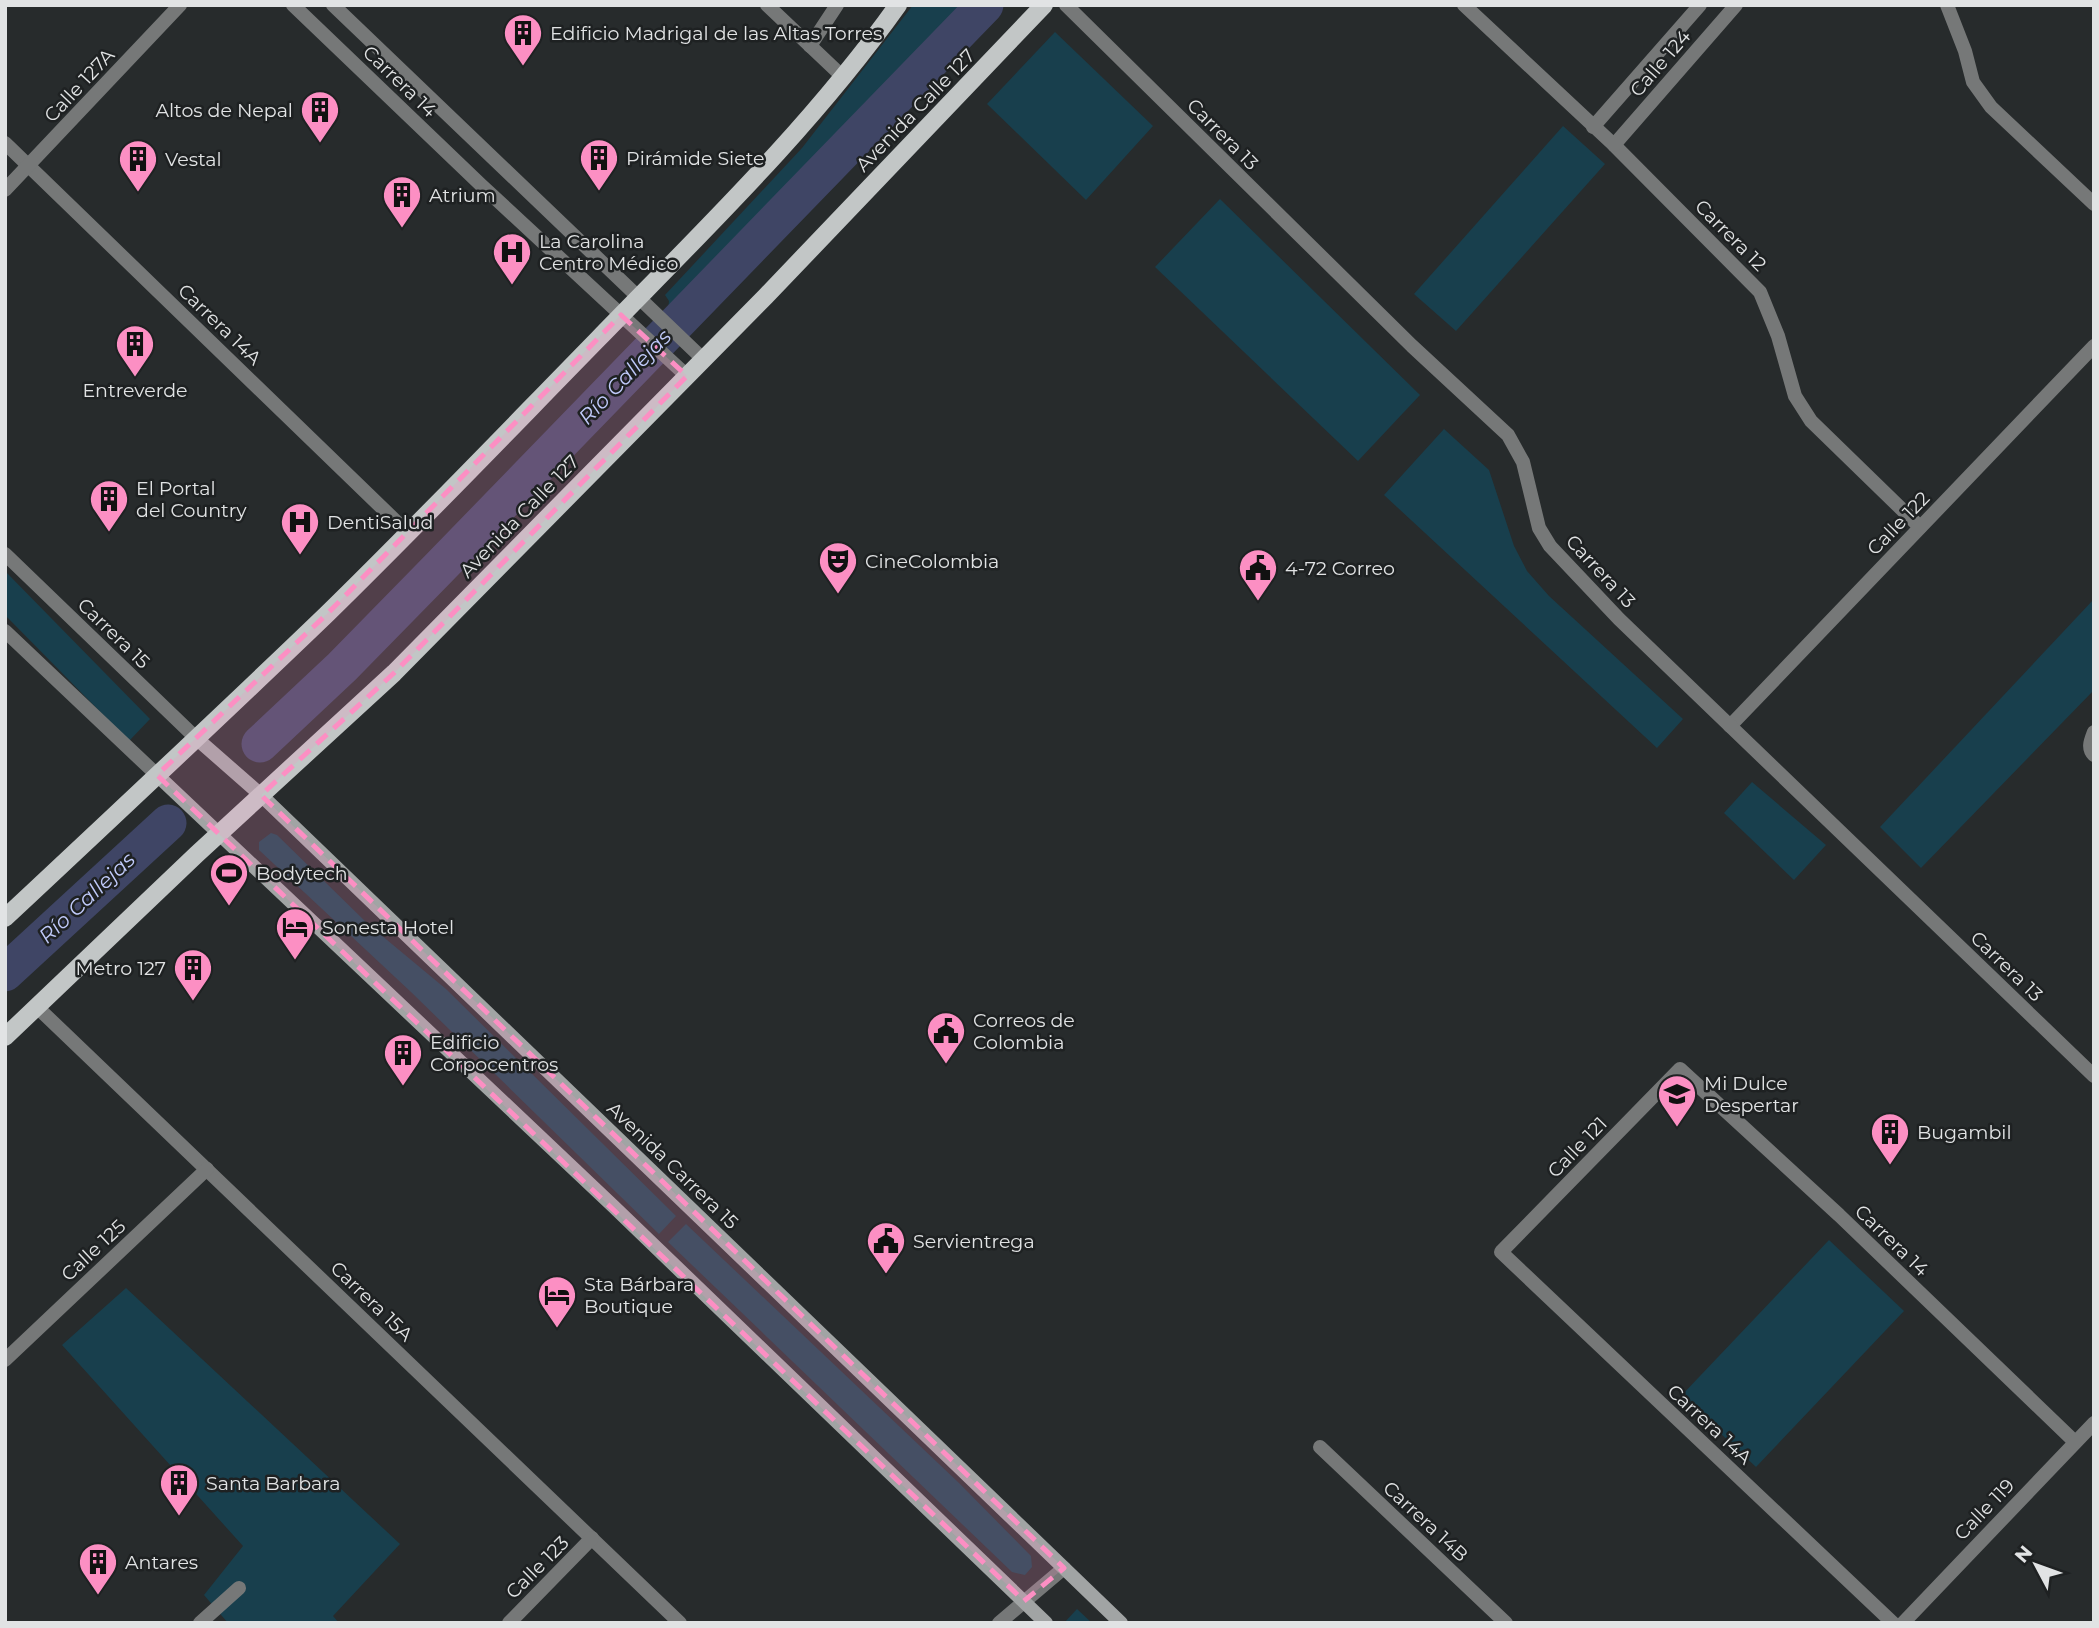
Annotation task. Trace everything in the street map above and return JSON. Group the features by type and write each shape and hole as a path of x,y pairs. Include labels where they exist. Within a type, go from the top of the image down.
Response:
{"main road":[{"path":"5,918 196,738 644,304 843,77 898,5"},
{"name":"Avenida Calle 127","path":"5,1037 394,673 687,376 1044,5"},
{"name":"Avenida Carrera 15","path":"196,738 261,795 1121,1623"},
{"path":"157,775 630,1222 1046,1623"}],"street":[{"name":"Calle 127A","path":"5,190 180,5"},
{"name":"Carrera 14","path":"293,5 481,185 687,376"},
{"name":"Carrera 14","path":"333,5 703,359"},
{"path":"767,5 843,77"},
{"path":"810,46 837,5"},
{"name":"Carrera 13","path":"1066,5 1412,346 1508,435 1523,462 1539,528 1550,546 1619,619 2094,1076"},
{"name":"Carrera 12","path":"1464,5 1614,145 1760,292 1778,337 1795,397 1811,421 1920,527"},
{"name":"Calle 124","path":"1593,127 1700,5"},
{"name":"Calle 124","path":"1614,145 1736,5"},
{"path":"1947,5 1959,32 1973,82 1991,107 2094,204"},
{"name":"Carrera 14A","path":"5,143 408,533"},
{"path":"481,185 499,165"},
{"name":"Calle 122","path":"1730,726 2094,346"},
{"name":"Carrera 15","path":"5,554 196,738"},
{"path":"5,631 157,775"},
{"name":"Carrera 15A","path":"37,1007 680,1623"},
{"name":"Carrera 14","path":"1680,1069 1829,1206 2076,1442"},
{"name":"Calle 121","path":"1501,1252 1680,1069"},
{"name":"Calle 125","path":"5,1360 207,1169"},
{"name":"Carrera 14A","path":"1501,1252 1893,1623"},
{"name":"Calle 119","path":"1903,1623 2094,1423"},
{"name":"Carrera 14B","path":"1320,1447 1506,1623"},
{"name":"Calle 123","path":"509,1623 592,1538"},
{"path":"999,1623 1064,1568"},
{"path":"200,1623 239,1588"}],"highlighted area":[{"path":"621,315 687,376 394,673 261,795 1064,1568 1024,1601 157,775 329,612"}],"shaded area":[{"path":"913,5 962,5 668,309 669,301 665,295 802,148"},
{"path":"1055,32 1153,126 1086,200 987,104"},
{"path":"1563,126 1605,164 1456,331 1414,294"},
{"path":"1220,199 1420,395 1358,461 1155,267"},
{"path":"1444,429 1489,470 1514,546 1527,571 1549,596 1683,719 1657,748 1384,495"},
{"path":"5,571 150,719 129,741 5,615"},
{"path":"2094,599 2094,690 1921,868 1880,827"},
{"path":"1752,782 1826,845 1794,880 1724,813"},
{"path":"271,833 277,835 369,925 446,989 676,1216 659,1234 411,992 259,850 259,842"},
{"path":"686,1224 959,1483 1031,1556 1032,1567 1025,1575 1012,1572 668,1242"},
{"path":"1829,1240 1904,1311 1756,1467 1681,1396"},
{"path":"126,1288 400,1544 333,1616 339,1623 228,1623 204,1595 243,1546 62,1345"},
{"path":"1077,1609 1092,1623 1064,1623"}],"waterway":[{"name":"Río Callejas","path":"260,744 342,667 985,5"},
{"name":"Río Callejas","path":"5,973 168,823"}],"place":[{"name":"Edificio Madrigal de las Altas Torres","path":"523,67"},
{"name":"Altos de Nepal","path":"320,144"},
{"name":"Pirámide Siete","path":"599,192"},
{"name":"Vestal","path":"138,193"},
{"name":"Atrium","path":"402,229"},
{"name":"La Carolina Centro Médico","path":"512,286"},
{"name":"Entreverde","path":"135,378"},
{"name":"El Portal del Country","path":"109,533"},
{"name":"DentiSalud","path":"300,556"},
{"name":"CineColombia","path":"838,595"},
{"name":"4-72 Correo","path":"1258,602"},
{"name":"Bodytech","path":"229,907"},
{"name":"Sonesta Hotel","path":"295,961"},
{"name":"Metro 127","path":"193,1002"},
{"name":"Correos de Colombia","path":"946,1065"},
{"name":"Edificio Corpocentros","path":"403,1087"},
{"name":"Mi Dulce Despertar","path":"1677,1128"},
{"name":"Bugambil","path":"1890,1166"},
{"name":"Servientrega","path":"886,1275"},
{"name":"Sta Bárbara Boutique","path":"557,1329"},
{"name":"Santa Barbara","path":"179,1517"},
{"name":"Antares","path":"98,1596"}]}
